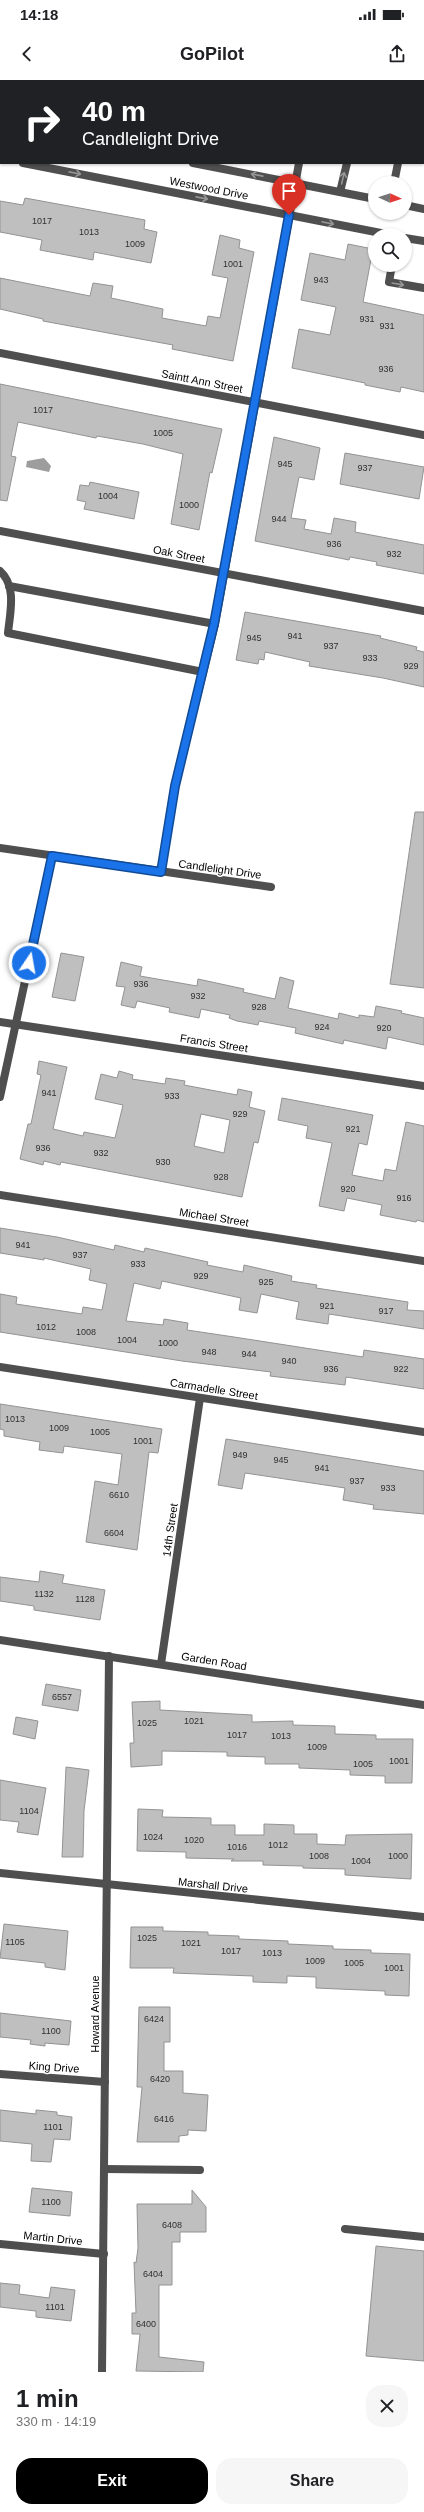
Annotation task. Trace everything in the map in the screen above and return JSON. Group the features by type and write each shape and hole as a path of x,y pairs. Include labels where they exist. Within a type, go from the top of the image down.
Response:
{"street":[{"name":"Westwood Drive","path":"28,164 368,230"},
{"name":"Westwood Drive","path":"198,164 368,198"},
{"path":"161,872 175,786 203,672 224,574 299,164"},
{"path":"340,192 346,164"},
{"path":"395,176 398,164"},
{"path":"412,206 424,209"},
{"path":"412,239 424,241"},
{"path":"390,272 388,282 424,288"},
{"name":"Saintt Ann Street","path":"0,354 424,435"},
{"name":"Oak Street","path":"0,531 224,574 424,610"},
{"path":"0,571 9,586 12,603 8,633 203,672"},
{"path":"9,586 214,624"},
{"name":"Candlelight Drive","path":"0,848 271,888"},
{"path":"0,1097 52,856"},
{"name":"Francis Street","path":"0,1022 424,1086"},
{"name":"Michael Street","path":"0,1195 424,1260"},
{"name":"Carmadelle Street","path":"0,1367 424,1432"},
{"name":"14th Street","path":"161,1664 200,1398"},
{"name":"Garden Road","path":"0,1640 424,1705"},
{"name":"Howard Avenue","path":"102,2372 109,1656"},
{"name":"Marshall Drive","path":"0,1873 424,1917"},
{"name":"King Drive","path":"0,2074 105,2082"},
{"path":"104,2169 200,2170"},
{"path":"345,2229 424,2237"},
{"name":"Martin Drive","path":"0,2244 104,2254"}],"shaded area":[{"path":"44,458 51,466 49,472 26,467 27,461"}],"building":[{"path":"25,198 145,220 144,229 157,232 151,263 94,252 93,260 40,250 42,240 0,232 0,201 23,205"},
{"path":"220,235 240,240 239,248 254,252 233,361 172,349 173,345 43,321 43,319 0,309 0,278 90,296 93,283 113,286 111,298 163,309 162,318 206,326 208,316 220,318 228,278 212,275"},
{"path":"348,244 368,248 369,272 363,302 424,315 424,392 401,387 400,392 292,368 299,329 330,335 336,307 301,300 310,253 345,260"},
{"path":"0,384 222,429 212,473 210,472 199,530 171,524 183,454 143,444 97,436 96,438 18,422 11,456 16,457 7,501 0,500"},
{"path":"274,437 320,448 314,480 299,477 291,518 306,520 304,529 331,534 334,518 356,522 355,532 424,545 424,574 376,565 377,562 350,557 349,560 255,541"},
{"path":"345,453 424,467 419,499 340,484"},
{"path":"90,482 139,492 134,519 84,509 86,502 77,500 80,485 89,486"},
{"path":"245,612 381,636 380,638 417,647 416,650 424,652 424,687 383,678 309,666 310,662 265,652 264,660 259,659 258,664 236,660"},
{"path":"415,812 424,812 424,988 390,984"},
{"path":"61,953 84,957 75,1001 52,997"},
{"path":"121,962 142,967 140,976 197,986 198,979 244,989 243,992 275,999 280,977 294,981 288,1008 338,1019 339,1013 359,1018 359,1015 374,1017 376,1006 402,1011 401,1013 424,1018 424,1045 388,1037 386,1049 344,1040 343,1044 295,1033 296,1028 259,1021 258,1025 237,1021 229,1018 230,1015 201,1009 199,1018 169,1012 170,1008 137,1001 135,1008 121,1005 125,987 116,986"},
{"path":"39,1061 67,1067 53,1129 83,1136 84,1132 115,1138 123,1105 95,1099 101,1074 117,1078 119,1071 133,1075 132,1079 165,1084 166,1078 185,1081 184,1085 237,1095 238,1089 252,1092 249,1107 265,1111 258,1143 254,1142 242,1197 61,1162 60,1165 44,1161 43,1165 20,1159 28,1124 31,1124 41,1075 37,1074","holes":["201,1114 230,1120 224,1153 194,1146"]},
{"path":"282,1098 373,1115 367,1145 359,1143 352,1175 383,1181 385,1169 396,1171 406,1122 424,1126 424,1222 417,1220 416,1222 380,1215 382,1205 347,1198 344,1211 319,1206 332,1143 306,1138 308,1126 278,1120"},
{"path":"0,1228 57,1237 114,1250 115,1245 144,1252 145,1248 208,1262 207,1265 243,1272 244,1265 292,1276 291,1281 317,1285 316,1288 408,1302 407,1310 424,1311 424,1329 329,1314 328,1324 296,1319 299,1302 261,1294 257,1313 239,1310 241,1298 162,1281 160,1289 134,1283 126,1321 163,1325 164,1319 188,1323 187,1330 363,1357 364,1350 424,1359 424,1389 346,1377 345,1385 270,1376 271,1372 182,1361 0,1332 0,1294 17,1297 16,1304 82,1314 83,1307 102,1310 107,1284 89,1280 91,1269 44,1258 44,1260 0,1253"},
{"path":"0,1404 162,1429 158,1453 149,1452 137,1550 86,1542 95,1481 118,1485 122,1454 64,1446 63,1453 39,1450 40,1442 4,1436 4,1430 0,1429"},
{"path":"226,1439 424,1471 424,1514 373,1509 374,1505 343,1500 345,1488 245,1473 242,1489 218,1485"},
{"path":"40,1571 64,1575 62,1583 105,1590 100,1620 34,1610 34,1606 0,1601 0,1577 39,1582"},
{"path":"46,1684 81,1690 78,1711 42,1705"},
{"path":"160,1701 160,1710 252,1715 252,1722 293,1721 293,1725 335,1726 335,1734 376,1735 376,1739 413,1739 412,1783 385,1783 385,1776 350,1775 350,1770 299,1768 299,1764 265,1764 265,1757 227,1756 227,1752 162,1751 162,1765 131,1767 130,1743 134,1743 132,1702"},
{"path":"16,1717 38,1721 35,1739 13,1734"},
{"path":"66,1767 89,1770 84,1811 83,1857 62,1857"},
{"path":"0,1780 46,1788 38,1835 17,1832 19,1822 0,1820"},
{"path":"138,1809 163,1810 162,1817 211,1818 211,1825 235,1825 235,1835 264,1835 264,1824 294,1825 294,1834 317,1834 317,1844 345,1845 346,1835 412,1834 411,1879 345,1875 345,1869 263,1865 263,1861 231,1861 234,1859 186,1858 186,1852 137,1851"},
{"path":"4,1924 68,1931 65,1970 45,1967 45,1963 0,1958"},
{"path":"131,1927 163,1927 163,1931 208,1932 208,1935 239,1936 239,1939 288,1941 288,1944 333,1946 333,1949 371,1950 371,1953 410,1954 409,1996 385,1995 385,1991 316,1988 316,1977 287,1976 287,1983 253,1982 253,1976 173,1973 174,1968 130,1968"},
{"path":"139,2007 170,2007 170,2042 164,2042 164,2071 183,2071 183,2093 208,2095 206,2131 188,2130 188,2135 179,2136 179,2142 137,2142 142,2087 137,2087"},
{"path":"0,2013 71,2021 69,2045 45,2043 45,2046 30,2044 31,2040 0,2037"},
{"path":"0,2110 36,2114 36,2110 57,2112 57,2115 72,2117 70,2140 54,2139 51,2162 31,2161 32,2144 0,2141"},
{"path":"32,2188 72,2192 70,2216 29,2212"},
{"path":"192,2190 206,2207 206,2232 180,2232 180,2242 172,2242 172,2285 159,2285 159,2357 204,2362 203,2372 136,2371 140,2334 132,2334 132,2313 136,2313 134,2262 136,2263 138,2248 137,2204 192,2204"},
{"path":"376,2246 424,2251 424,2361 366,2356"},
{"path":"0,2283 20,2285 19,2294 49,2298 51,2287 75,2290 71,2321 36,2317 36,2311 0,2307"}],"route":[{"path":"29,963 52,856 161,872 175,786 214,624 289,215"}]}
